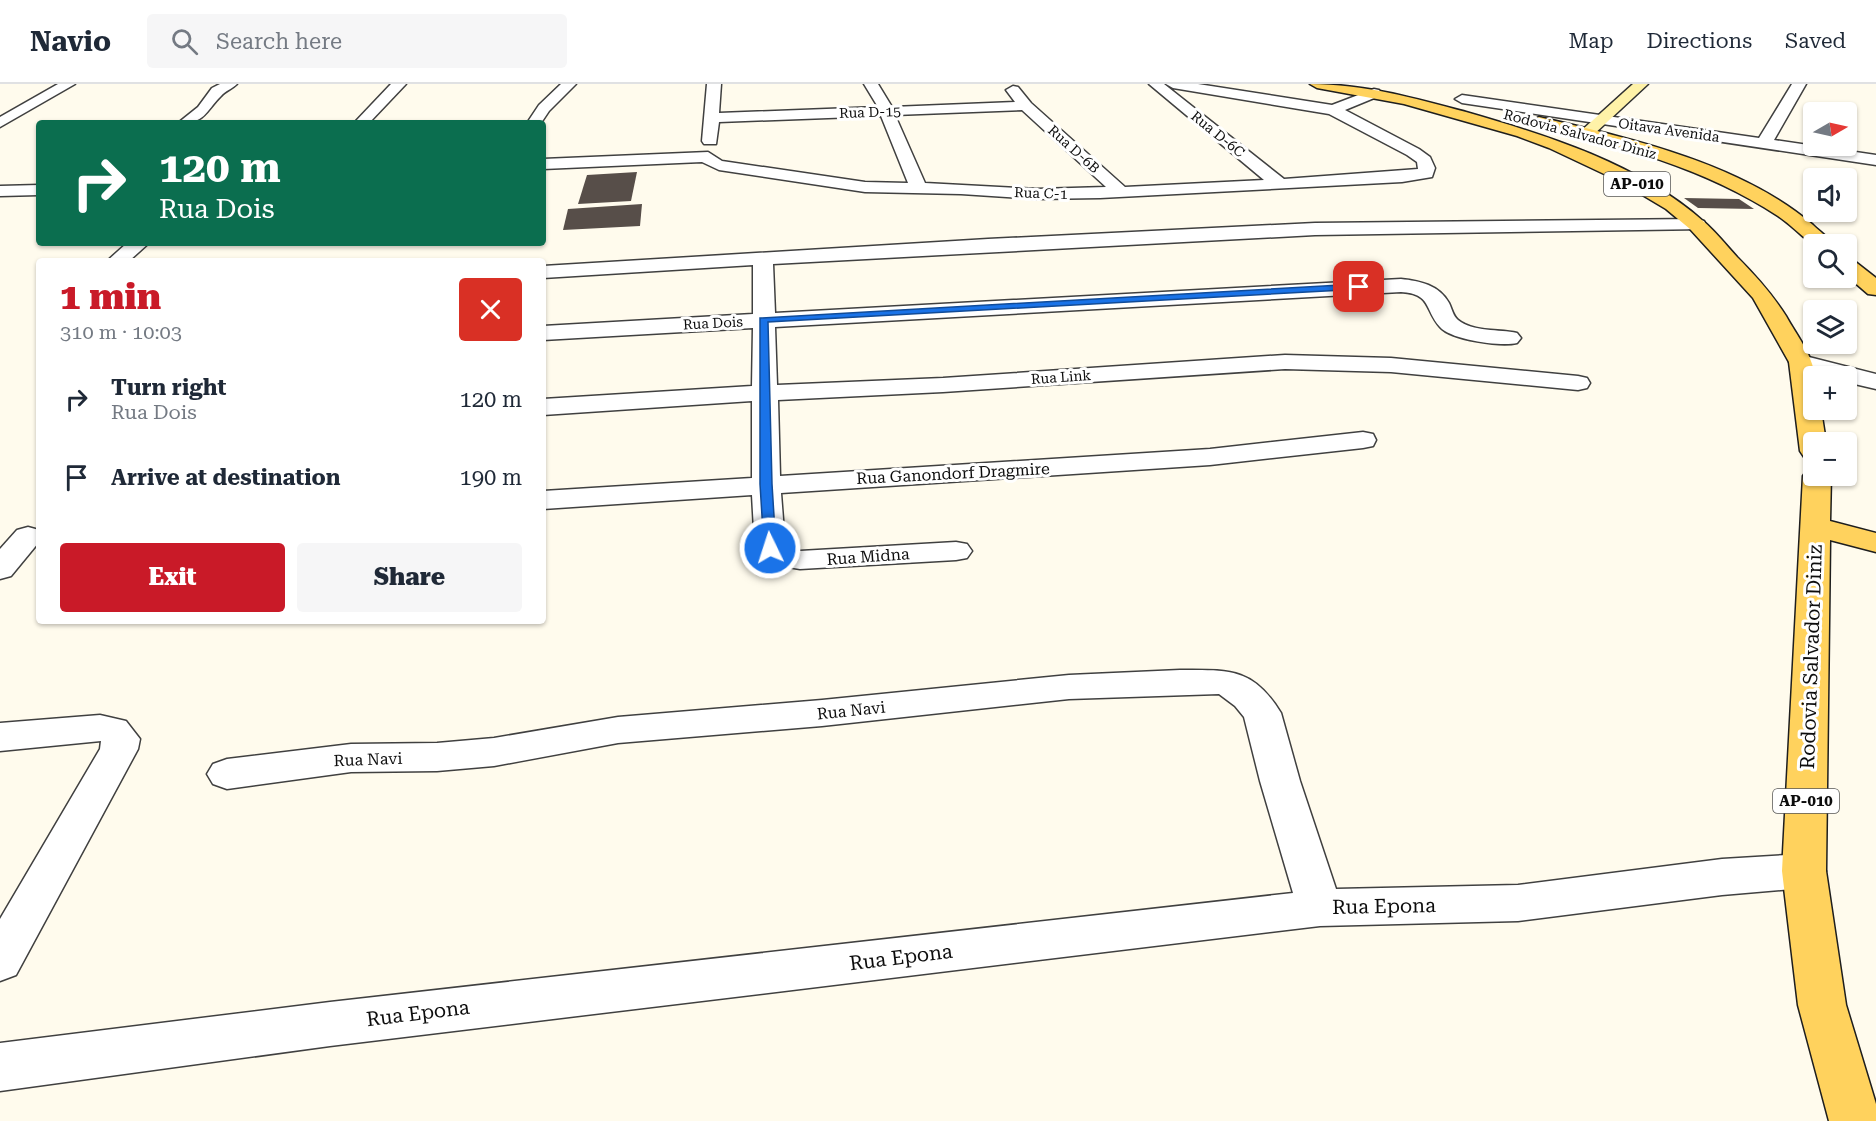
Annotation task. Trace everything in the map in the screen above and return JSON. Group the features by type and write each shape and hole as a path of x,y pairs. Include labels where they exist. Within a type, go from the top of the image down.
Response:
{"main road":[{"name":"Rodovia Salvador Diniz","path":"1317,84 1460,101 1587,133 1662,156 1722,179 1787,214 1811,234"},
{"name":"Rodovia Salvador Diniz","path":"1351,84 1489,123 1555,145 1625,177 1672,206 1697,225 1762,294 1801,362 1811,432"},
{"path":"1857,273 1876,289"},
{"name":"Rodovia Salvador Diniz","path":"1817,486 1804,870 1822,1005 1855,1121"},
{"path":"1815,526 1876,543"}],"street":[{"path":"0,123 69,84"},
{"path":"189,120 203,110 217,91 230,84"},
{"path":"364,120 399,84"},
{"path":"536,120 547,104 569,84"},
{"path":"708,157 714,118 714,84"},
{"path":"871,84 887,111 918,187"},
{"name":"Rua D-6B","path":"1008,84 1026,106 1121,192"},
{"name":"Rua D-6C","path":"1156,84 1280,184"},
{"name":"Rua C-1","path":"546,164 708,157 709,161 719,165 848,185 1037,194 1388,179 1425,172 1427,168 1424,160 1413,152 1333,110 1173,84"},
{"path":"1587,133 1641,84"},
{"path":"1764,143 1799,84"},
{"path":"1460,101 1476,89"},
{"path":"1333,110 1379,91"},
{"name":"Oitava Avenida","path":"1460,101 1876,160"},
{"name":"Rua D-15","path":"714,118 1026,106"},
{"path":"0,191 36,190"},
{"path":"546,272 988,245 1315,229 1697,225"},
{"path":"121,258 135,246"},
{"path":"763,260 766,484"},
{"name":"Rua Dois","path":"546,333 1397,286 1427,291 1436,299 1447,321 1455,327 1509,338"},
{"name":"Rua Link","path":"546,407 944,385 1286,362 1391,364 1578,383"},
{"path":"1801,362 1876,382"},
{"name":"Rua Ganondorf Dragmire","path":"546,500 766,484 1210,458 1363,440"},
{"name":"Rua Midna","path":"766,484 770,548 780,557 800,560 956,551"},
{"path":"0,569 22,536"},
{"name":"Rua Navi","path":"227,774 351,758 437,758 494,752 558,738 618,730 822,713 1069,687 1227,682 1248,697 1262,713 1280,781 1320,908"},
{"path":"0,738 100,728 113,730 121,739 119,749 0,961"},
{"name":"Rua Epona","path":"0,1066 330,1024 1320,908 1518,903 1722,877 1804,870"}],"building":[{"path":"637,172 631,201 578,204 587,175"},
{"path":"1684,198 1739,199 1754,209 1698,208"},
{"path":"642,204 640,226 563,230 568,209"}],"route":[{"path":"770,548 766,484 764,320 1359,287"}]}
